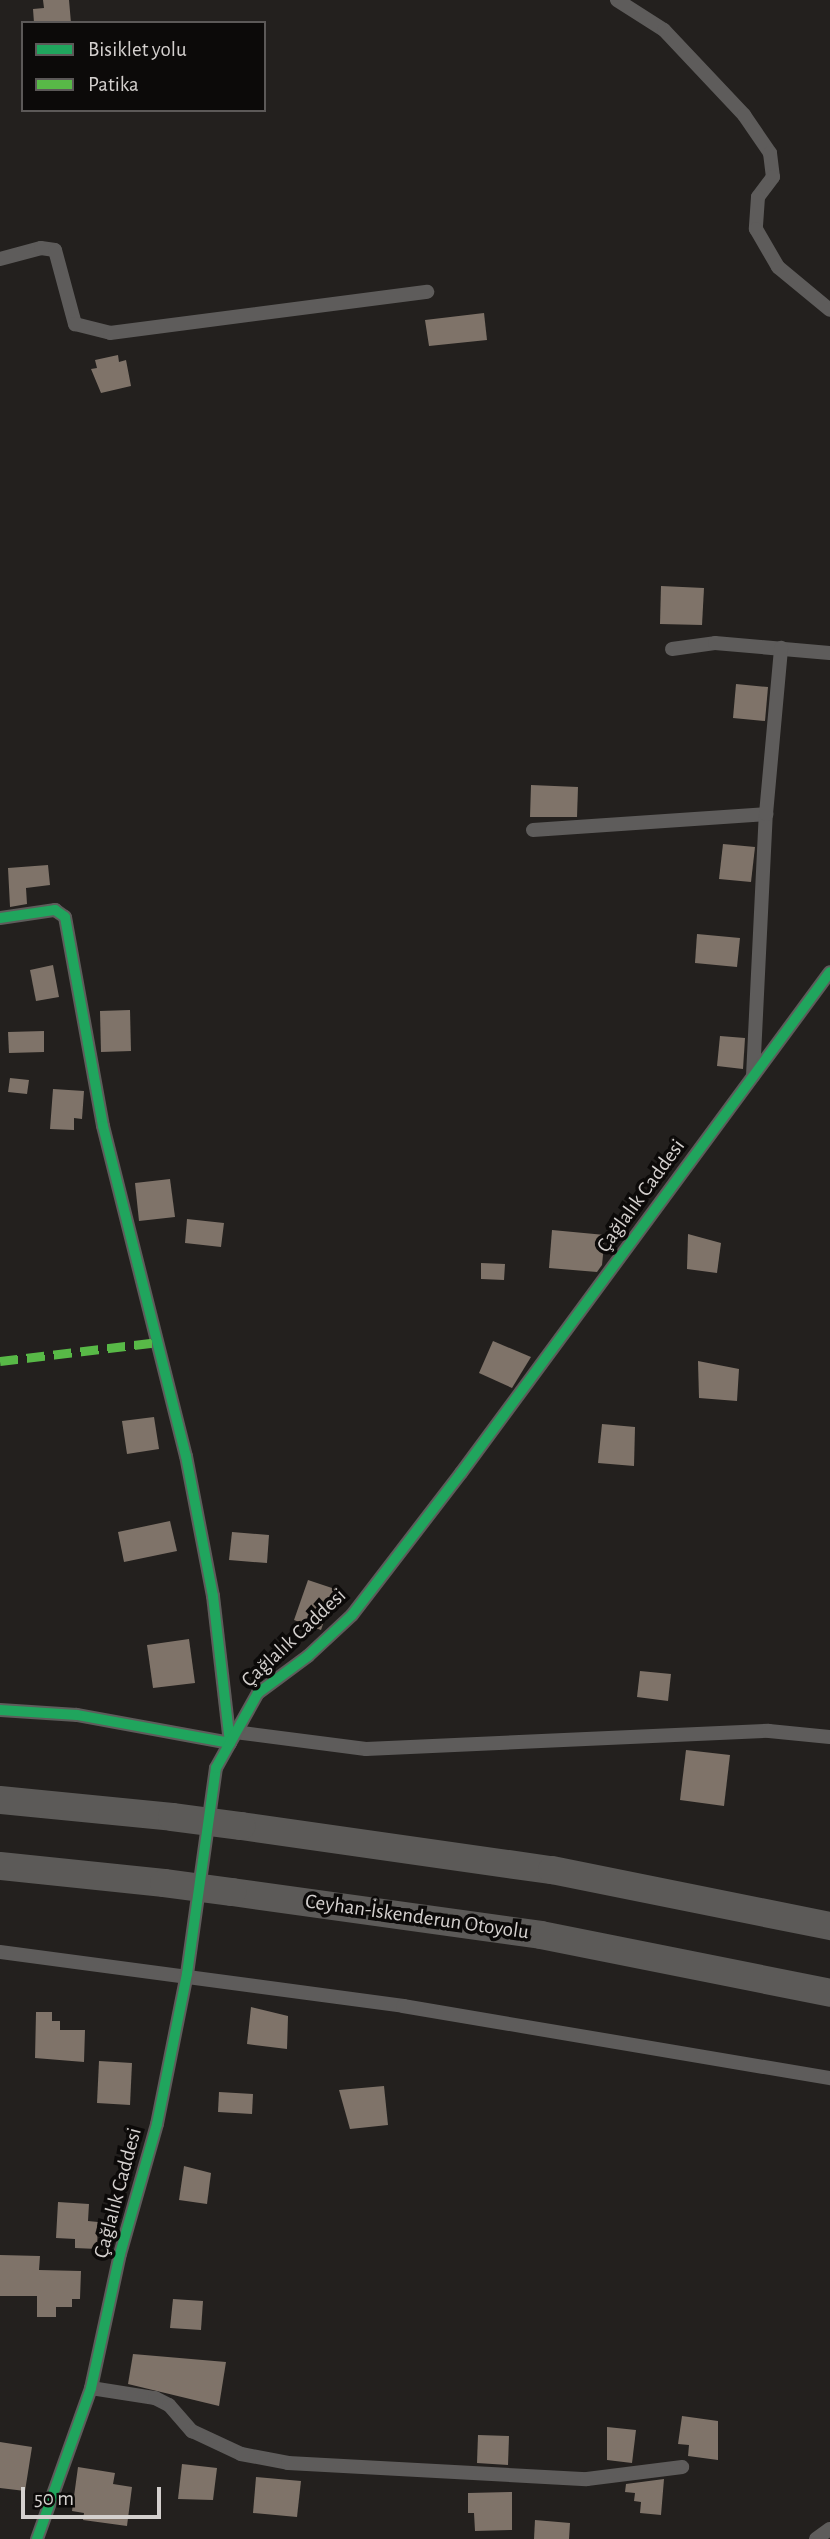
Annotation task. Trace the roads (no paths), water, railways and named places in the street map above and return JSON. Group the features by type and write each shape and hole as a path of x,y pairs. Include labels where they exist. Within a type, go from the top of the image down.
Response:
{"highway":[{"path":"0,1800 172,1817 552,1870 830,1926"},
{"name":"Ceyhan-İskenderun Otoyolu","path":"0,1866 164,1882 541,1935 830,1993"}],"street":[{"path":"617,0 664,30 744,115 770,153 773,177 758,197 756,229 778,267 830,310"},
{"path":"0,259 41,248 55,250 75,324 110,333 427,292"},
{"path":"672,649 715,643 830,653"},
{"path":"753,1076 766,814 781,648"},
{"path":"533,830 766,814"},
{"path":"0,918 55,910 65,917 103,1126 186,1456 213,1596 232,1737"},
{"name":"Çağlalık Caddesi","path":"37,2539 91,2388 120,2254 157,2124 187,1973 216,1768 258,1693 308,1657 352,1615 830,972"},
{"path":"0,1710 77,1716 232,1737 366,1749 769,1731 830,1737"},
{"path":"0,1952 187,1973 830,2078"},
{"path":"91,2388 155,2399 169,2405 192,2431 241,2454 288,2463 587,2479 682,2467"},
{"path":"816,2539 830,2529"}]}
